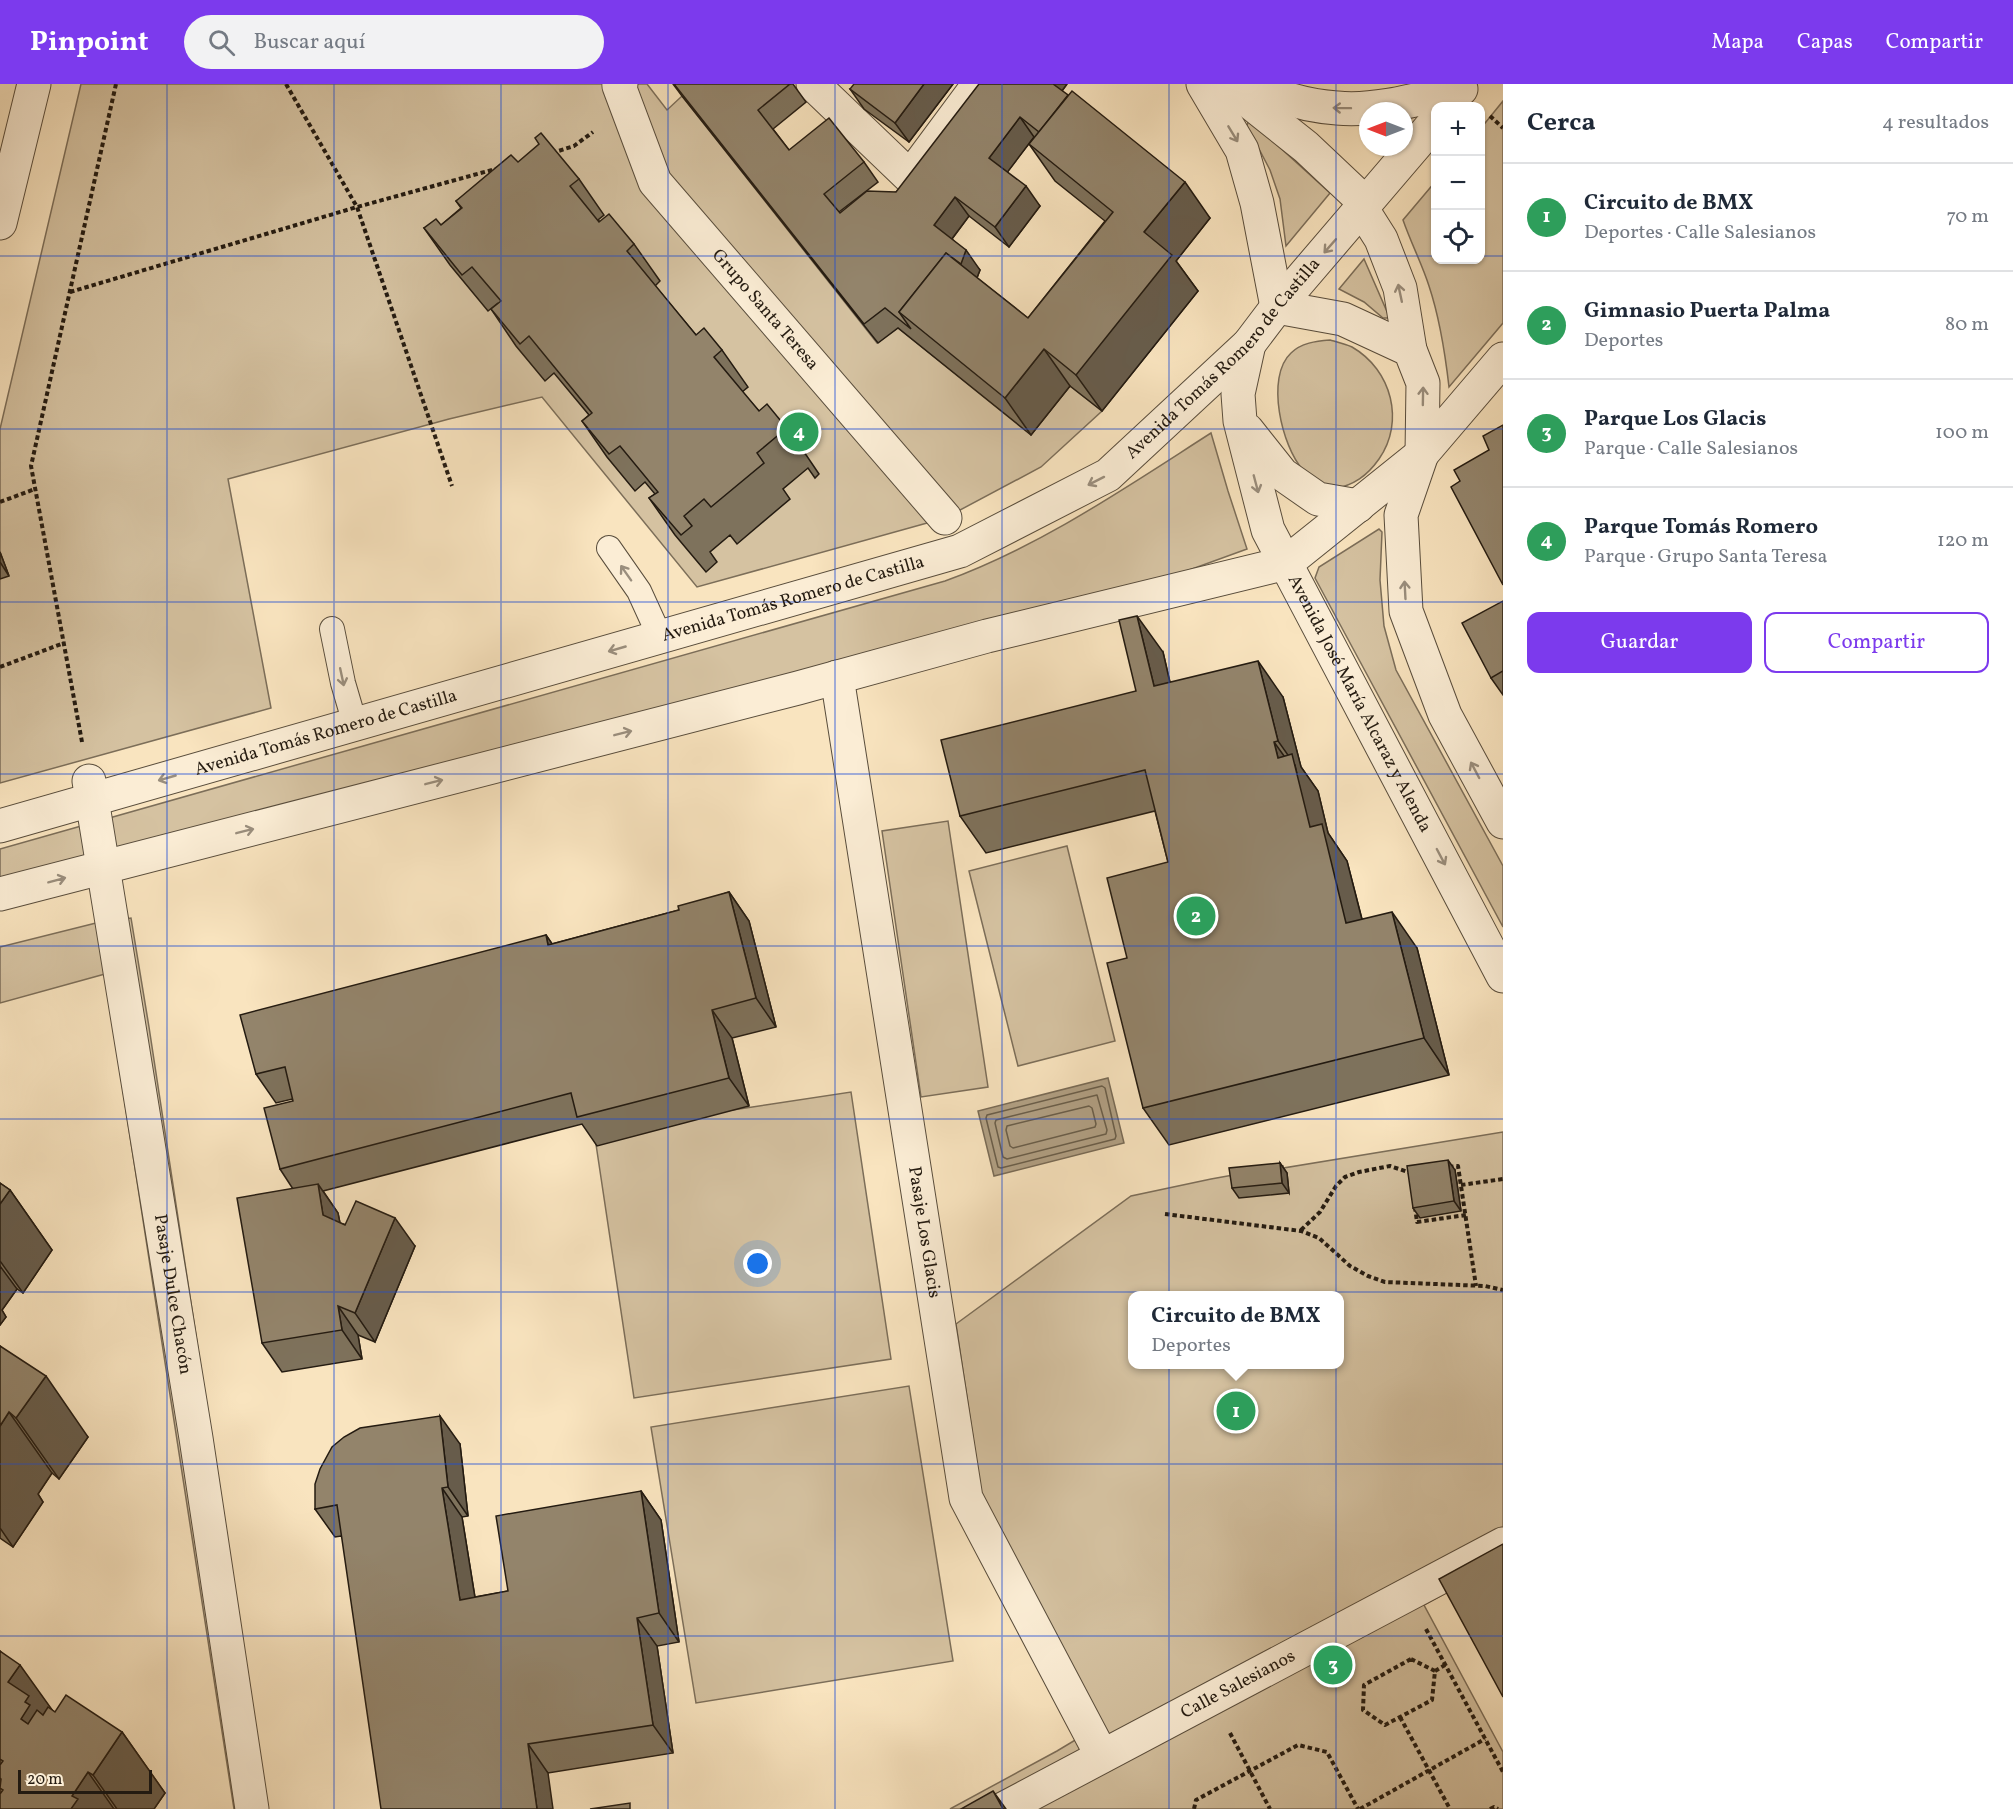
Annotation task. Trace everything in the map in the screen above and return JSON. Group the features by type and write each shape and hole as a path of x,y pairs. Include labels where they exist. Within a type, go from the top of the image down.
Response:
{"street":[{"path":"0,223 34,84"},
{"path":"813,84 910,177 979,84"},
{"path":"1203,84 1242,150 1257,203 1277,307 1343,319 1410,350"},
{"path":"1227,84 1306,147 1359,196 1362,209 1381,239 1400,288 1410,350 1423,383 1422,454 1401,515 1406,611 1445,715 1503,822"},
{"path":"1252,84 1297,101 1338,109 1384,106 1458,93"},
{"name":"Grupo Santa Teresa","path":"620,85 655,182 945,519"},
{"name":"Avenida Tomás Romero de Castilla","path":"0,826 90,790 356,724 960,550 1108,475 1249,344 1277,307 1431,127"},
{"name":"Avenida José María Alcaraz y Alenda","path":"1249,344 1238,394 1240,421 1269,530 1503,976"},
{"path":"0,894 987,636 1286,563 1422,454 1503,359"},
{"path":"1240,421 1282,474 1318,499 1358,506"},
{"name":"Pasaje Los Glacis","path":"837,677 966,1498 1102,1756"},
{"name":"Pasaje Dulce Chacón","path":"90,790 196,1438 252,1809"},
{"name":"Calle Salesianos","path":"1003,1809 1503,1544"}],"lane":[{"path":"609,548 639,591 660,637"},
{"path":"332,629 343,683 356,724"}],"path":[{"path":"90,790 31,465 116,84"},
{"path":"286,84 357,207 452,486"},
{"path":"552,153 574,147 603,123 620,85"},
{"path":"70,292 357,207 506,166"},
{"path":"0,502 35,489"},
{"path":"0,668 63,643"},
{"path":"1300,1230 1320,1212 1335,1186 1345,1177 1390,1166 1410,1173 1420,1172"},
{"path":"1439,1169 1458,1166 1476,1286"},
{"path":"1410,1173 1411,1183"},
{"path":"1461,1185 1503,1179"},
{"path":"1414,1202 1417,1222 1466,1215"},
{"path":"1165,1214 1300,1230 1319,1238 1350,1266 1385,1282 1476,1286 1503,1290"},
{"path":"1407,1594 1503,1772"},
{"path":"1412,1659 1435,1671 1432,1700 1385,1725 1363,1710 1364,1685 1412,1659"},
{"path":"1435,1671 1445,1665"},
{"path":"1212,1699 1270,1809"},
{"path":"1400,1717 1450,1809"},
{"path":"1194,1809 1196,1800 1298,1745 1327,1752 1359,1809 1485,1739"},
{"path":"1490,1809 1494,1807 1498,1809"}],"shaded area":[{"path":"81,84 647,84 667,110 682,96 877,343 898,328 1031,434 1070,386 1102,411 1041,467 945,518 697,587 542,397 449,419 228,479 271,708 0,783 0,429"},
{"path":"1503,101 1503,323 1449,387 1442,336 1433,298 1403,220 1431,187 1431,264 1485,264 1485,123"},
{"path":"1248,122 1252,122 1330,193 1286,246 1280,199 1270,170 1247,126"},
{"path":"1364,259 1388,318 1383,318 1364,302 1339,289"},
{"path":"1330,340 1352,347 1377,369 1385,383 1392,413 1387,445 1379,459 1365,475 1348,485 1334,489 1309,476 1295,459 1283,429 1278,395 1283,364 1291,353 1304,345"},
{"path":"1211,433 1247,549 1181,573 0,878 0,849 945,581 1015,551 1049,533 1114,495"},
{"path":"1379,529 1382,532 1380,580 1384,626 1396,670 1503,866 1503,927 1315,578 1319,567"},
{"path":"948,821 988,1087 921,1097 882,831"},
{"path":"1067,846 1115,1041 1018,1066 969,871"},
{"path":"131,918 268,1809 234,1809 105,974 0,1003 0,947 96,923"},
{"path":"851,1092 891,1359 634,1398 594,1131"},
{"path":"1503,1132 1503,1562 1424,1605 1503,1752 1503,1809 950,1809 1102,1724 982,1498 956,1324 1131,1196 1283,1166 1283,1168"},
{"path":"909,1386 953,1661 696,1703 651,1427"}],"water":[{"path":"1108,1078 1124,1143 994,1176 978,1111"}],"building":[{"path":"674,84 790,84 758,110 789,150 829,118 864,162 824,194 840,213 867,191 896,192 979,84 1053,84 1068,95 1039,132 1020,117 989,158 1026,186 995,227 955,197 934,225 966,250 961,264 946,253 899,312 911,329 885,308 864,324"},
{"path":"854,84 924,84 895,123 850,89"},
{"path":"1072,91 1185,182 1144,232 1172,255 1076,375 1044,349 1005,398 899,312 946,253 1028,318 1113,212 1029,144"},
{"path":"541,133 579,179 570,186 599,222 609,214 634,244 627,251 696,335 704,328 722,350 714,357 759,411 767,404 794,437 789,441 782,432 757,453 764,463 711,507 704,499 684,516 692,526 681,535 649,498 658,492 620,446 609,454 582,421 592,413 529,336 520,344 491,309 501,301 472,267 462,275 424,228 436,219 441,225 462,208 456,201 511,155 518,162 539,144 535,138"},
{"path":"1503,425 1503,585 1451,487 1460,481 1454,470 1489,450 1483,436"},
{"path":"1503,601 1503,671 1491,678 1462,623"},
{"path":"1137,616 1154,686 1258,661 1278,741 1274,742 1278,758 1292,754 1310,827 1322,824 1346,923 1392,912 1424,1038 1143,1108 1107,963 1127,958 1107,878 1168,862 1145,770 960,816 941,740 1136,691 1119,620"},
{"path":"729,892 756,998 712,1010 729,1078 577,1117 571,1093 280,1169 264,1108 293,1101 285,1067 256,1074 240,1015 546,935 548,945 679,910 678,906"},
{"path":"1448,1160 1454,1201 1413,1208 1407,1166"},
{"path":"1280,1163 1282,1183 1232,1188 1229,1168"},
{"path":"0,1183 10,1190 0,1204"},
{"path":"318,1184 323,1215 345,1225 356,1201 395,1218 355,1313 338,1306 342,1330 262,1343 237,1198"},
{"path":"0,1346 46,1376 16,1418 9,1412 0,1426"},
{"path":"440,1416 448,1487 442,1488 460,1600 508,1591 496,1516 641,1491 659,1613 637,1618 653,1725 528,1744 537,1809 381,1809 337,1505 315,1509 315,1484 332,1447 360,1428"},
{"path":"1503,1544 1503,1697 1439,1579"},
{"path":"0,1651 20,1665 8,1682 29,1696 25,1702 30,1705 21,1719 28,1724 37,1710 43,1715 48,1707 55,1712 66,1695 122,1732 93,1775 88,1772 72,1796 78,1799 71,1809 0,1809 0,1794 3,1790 0,1788 0,1765 3,1761 0,1759"},
{"path":"993,1791 1003,1809 961,1809"},
{"path":"630,1803 630,1809 590,1809"}],"place":[{"name":"Parque Tomás Romero","path":"799,432"},
{"name":"Gimnasio Puerta Palma","path":"1196,916"},
{"name":"Circuito de BMX","path":"1236,1411"},
{"name":"Parque Los Glacis","path":"1333,1665"}]}
